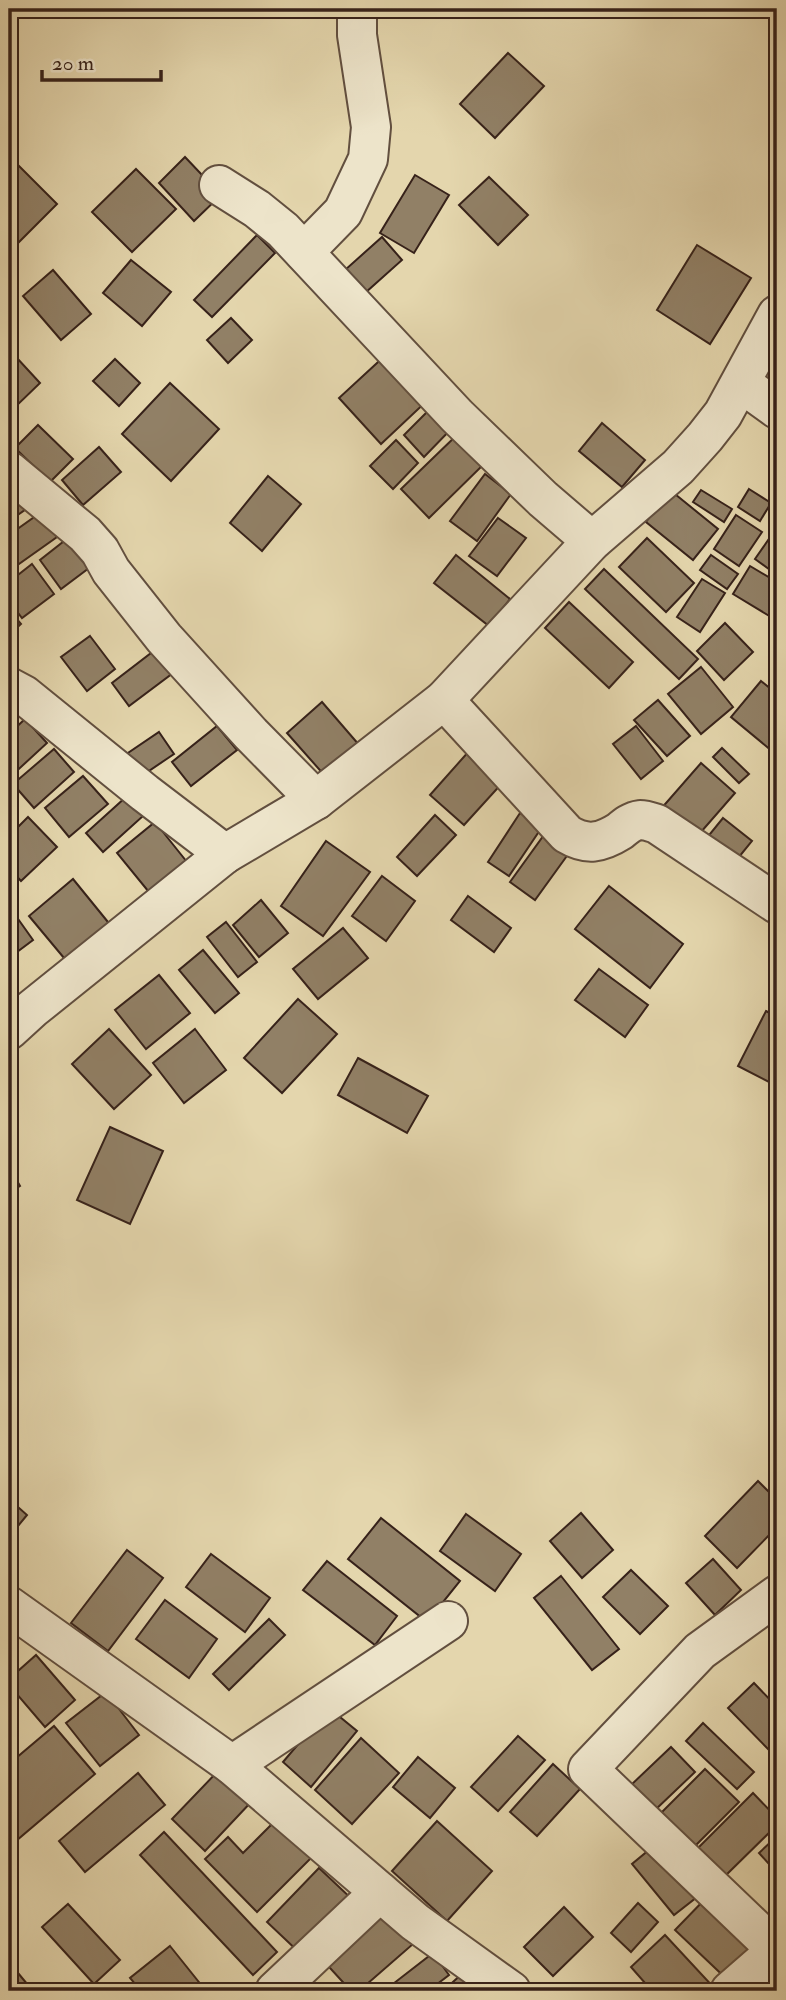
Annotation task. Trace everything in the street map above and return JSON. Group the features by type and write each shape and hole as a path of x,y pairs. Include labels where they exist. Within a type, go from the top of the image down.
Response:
{"street":[{"path":"304,252 343,212 368,159 371,127 357,36 357,9"},
{"path":"219,185 257,209 283,230 457,416 543,499 592,541"},
{"path":"9,1030 225,854 316,800 444,700 592,541 678,467 723,414 777,315"},
{"path":"741,383 777,409"},
{"path":"9,471 85,534 100,551 110,571 164,638 251,734 316,800"},
{"path":"9,687 24,695 225,854"},
{"path":"444,700 567,834 578,841 607,839 632,822 643,820 657,824 777,904"},
{"path":"730,1991 777,1950 588,1769 700,1651 777,1595"},
{"path":"9,1606 232,1765 446,1946 511,1991"},
{"path":"232,1765 448,1621"},
{"path":"275,1991 380,1892"}],"building":[{"path":"508,53 544,86 495,138 460,104"},
{"path":"9,156 57,204 19,242 9,233"},
{"path":"185,157 221,195 194,221 159,183"},
{"path":"136,169 176,209 132,252 92,212"},
{"path":"415,175 449,195 414,253 380,233"},
{"path":"489,177 528,215 498,245 459,205"},
{"path":"257,235 275,253 212,317 194,300"},
{"path":"382,237 402,260 365,293 345,270"},
{"path":"697,245 751,278 710,344 657,310"},
{"path":"131,260 171,292 142,326 103,293"},
{"path":"53,270 91,314 61,340 23,296"},
{"path":"231,318 252,340 228,363 207,340"},
{"path":"389,352 431,397 381,444 339,398"},
{"path":"16,357 40,383 9,413 9,365"},
{"path":"115,359 140,383 119,406 93,381"},
{"path":"170,383 219,429 171,481 122,434"},
{"path":"434,405 455,425 424,457 404,435"},
{"path":"602,423 645,460 622,487 579,451"},
{"path":"38,425 73,459 50,482 15,448"},
{"path":"459,433 487,461 429,518 401,489"},
{"path":"396,440 418,463 393,489 370,466"},
{"path":"99,447 121,472 83,505 62,480"},
{"path":"485,474 511,494 477,541 450,521"},
{"path":"268,476 301,504 262,551 230,523"},
{"path":"9,478 32,505 9,521"},
{"path":"749,489 771,503 760,521 738,507"},
{"path":"670,490 718,529 693,560 646,522"},
{"path":"701,490 732,509 724,522 693,502"},
{"path":"40,513 57,537 9,571 9,535"},
{"path":"736,515 762,532 739,566 714,549"},
{"path":"498,518 526,538 497,576 469,556"},
{"path":"773,533 777,536 777,575 755,559"},
{"path":"68,538 89,568 61,589 40,560"},
{"path":"647,538 694,583 666,612 619,567"},
{"path":"456,555 510,599 489,626 434,583"},
{"path":"711,555 738,574 727,589 700,570"},
{"path":"32,564 54,594 22,618 9,601 9,582"},
{"path":"750,566 777,582 777,608 771,617 733,594"},
{"path":"604,569 698,659 679,679 585,589"},
{"path":"702,579 725,593 700,632 677,617"},
{"path":"569,602 633,662 609,688 545,628"},
{"path":"9,610 21,624 9,635"},
{"path":"725,623 753,652 724,680 697,651"},
{"path":"90,636 115,669 87,691 61,657"},
{"path":"155,650 173,673 129,706 112,683"},
{"path":"701,667 733,707 701,734 668,694"},
{"path":"761,681 777,694 777,745 772,751 731,717"},
{"path":"658,700 690,736 667,756 634,720"},
{"path":"322,702 360,746 326,777 287,733"},
{"path":"25,719 47,743 9,778 9,734"},
{"path":"217,726 237,750 191,786 172,762"},
{"path":"636,726 663,761 641,779 613,744"},
{"path":"159,732 174,754 137,779 122,757"},
{"path":"722,748 749,774 739,783 713,757"},
{"path":"54,749 74,772 34,808 13,784"},
{"path":"470,750 504,781 464,825 430,795"},
{"path":"701,763 735,793 694,840 660,810"},
{"path":"83,776 108,804 69,837 45,808"},
{"path":"126,797 143,816 103,852 86,833"},
{"path":"520,813 542,827 509,876 488,862"},
{"path":"435,815 456,835 417,876 397,857"},
{"path":"28,817 57,847 21,881 9,868 9,836"},
{"path":"723,818 752,841 730,868 701,845"},
{"path":"155,822 191,867 153,897 117,853"},
{"path":"544,835 569,853 535,900 510,882"},
{"path":"326,841 370,872 323,936 281,906"},
{"path":"382,876 415,901 386,941 352,916"},
{"path":"73,879 112,927 69,964 29,916"},
{"path":"609,886 683,944 650,988 575,929"},
{"path":"468,896 511,928 494,952 451,920"},
{"path":"261,900 288,933 259,957 233,925"},
{"path":"11,909 33,940 9,958 9,911"},
{"path":"226,922 257,962 238,977 207,937"},
{"path":"343,928 368,958 318,999 293,969"},
{"path":"203,950 239,993 215,1013 179,970"},
{"path":"599,969 648,1005 625,1037 575,1000"},
{"path":"159,975 190,1013 146,1049 115,1010"},
{"path":"298,999 337,1034 282,1093 244,1058"},
{"path":"766,1011 777,1017 777,1086 738,1066"},
{"path":"109,1029 151,1075 114,1109 72,1064"},
{"path":"195,1029 226,1070 184,1103 153,1063"},
{"path":"358,1058 428,1096 407,1133 338,1095"},
{"path":"110,1127 163,1151 130,1224 77,1200"},
{"path":"9,1167 20,1186 9,1193"},
{"path":"758,1481 777,1500 777,1527 737,1568 705,1536"},
{"path":"9,1499 27,1515 9,1537"},
{"path":"581,1513 613,1550 582,1578 550,1541"},
{"path":"466,1514 521,1554 495,1591 440,1551"},
{"path":"381,1518 460,1581 427,1622 348,1559"},
{"path":"127,1550 163,1578 108,1651 71,1623"},
{"path":"211,1554 270,1598 245,1632 186,1587"},
{"path":"713,1559 741,1590 715,1615 686,1583"},
{"path":"327,1561 397,1616 375,1645 303,1590"},
{"path":"631,1570 668,1606 640,1634 603,1597"},
{"path":"561,1576 619,1649 592,1670 534,1598"},
{"path":"165,1600 217,1639 189,1678 136,1639"},
{"path":"269,1619 285,1635 229,1690 213,1674"},
{"path":"36,1655 75,1700 45,1727 9,1685 9,1679"},
{"path":"754,1683 777,1707 777,1742 769,1750 728,1708"},
{"path":"106,1692 139,1735 100,1766 66,1723"},
{"path":"329,1708 357,1731 311,1787 283,1762"},
{"path":"703,1723 754,1772 737,1789 686,1741"},
{"path":"54,1726 95,1774 10,1846 9,1764"},
{"path":"518,1736 545,1760 498,1811 471,1787"},
{"path":"361,1738 399,1773 352,1824 315,1790"},
{"path":"671,1747 695,1772 654,1811 630,1786"},
{"path":"418,1757 455,1788 430,1818 393,1787"},
{"path":"553,1764 580,1789 537,1836 510,1812"},
{"path":"220,1769 253,1800 205,1851 172,1819"},
{"path":"705,1769 739,1802 686,1855 652,1822"},
{"path":"138,1773 165,1805 85,1872 59,1841"},
{"path":"753,1793 777,1818 777,1825 721,1880 694,1852"},
{"path":"277,1819 313,1856 257,1912 205,1859 228,1837 243,1853"},
{"path":"437,1821 492,1871 447,1921 392,1871"},
{"path":"164,1832 277,1952 253,1975 140,1855"},
{"path":"777,1836 777,1873 759,1853"},
{"path":"655,1845 697,1897 674,1915 632,1864"},
{"path":"319,1868 355,1902 303,1956 267,1922"},
{"path":"710,1894 768,1950 733,1985 675,1930"},
{"path":"638,1903 658,1922 631,1952 611,1933"},
{"path":"68,1904 120,1960 94,1984 42,1927"},
{"path":"378,1905 413,1944 359,1991 351,1991 320,1957"},
{"path":"564,1907 593,1937 553,1976 524,1947"},
{"path":"665,1935 717,1991 652,1991 631,1967"},
{"path":"170,1946 206,1991 141,1991 130,1978"},
{"path":"433,1953 449,1975 428,1991 393,1991 389,1987"},
{"path":"464,1972 481,1991 443,1991"},
{"path":"18,1973 33,1991 9,1991 9,1980"}]}
